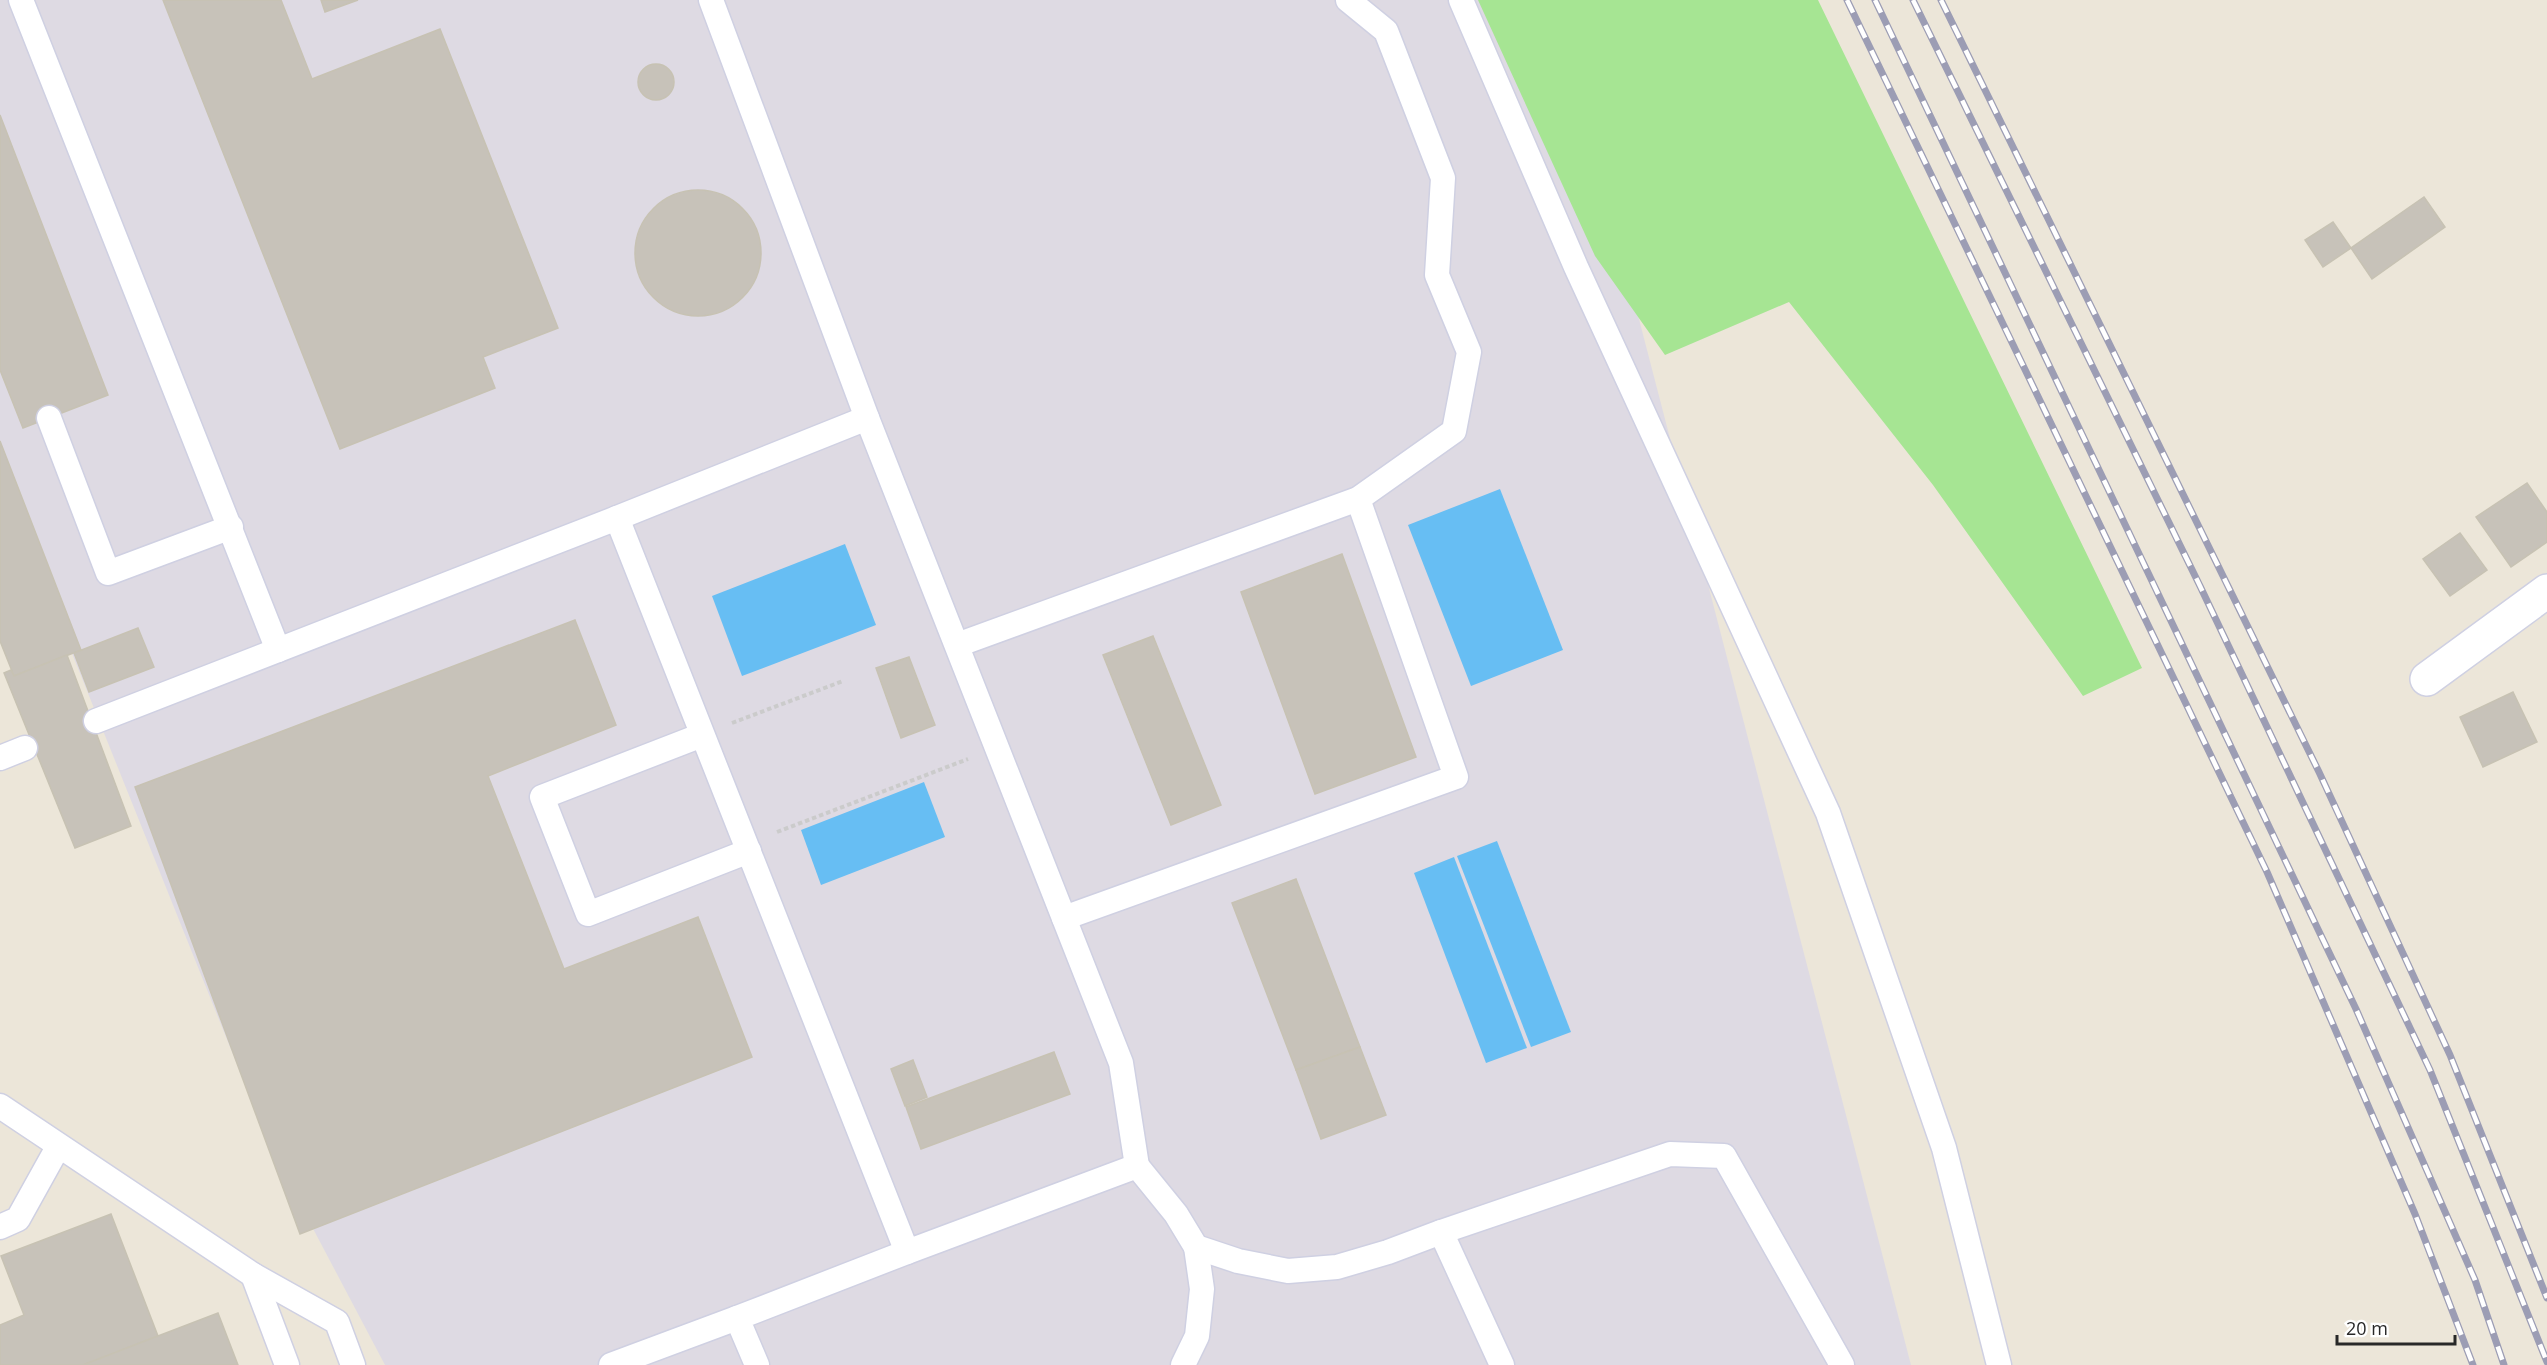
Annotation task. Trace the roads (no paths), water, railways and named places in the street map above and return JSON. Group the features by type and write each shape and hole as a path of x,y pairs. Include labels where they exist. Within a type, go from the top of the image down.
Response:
{"street":[{"path":"2427,680 2547,591"}],"lane":[{"path":"21,0 278,650"},
{"path":"711,0 867,418 1121,1063 1137,1166 1176,1214 1196,1247 1202,1289 1197,1336 1183,1365"},
{"path":"957,645 1358,499 1454,431 1469,352 1437,275 1443,178 1386,31 1348,0"},
{"path":"1461,0 1576,267 1828,813 1944,1148 1999,1365"},
{"path":"49,418 108,573 231,527"},
{"path":"96,722 867,418"},
{"path":"1064,918 1456,777 1358,499"},
{"path":"617,518 907,1252"},
{"path":"702,735 542,797 588,914 748,847"},
{"path":"0,758 26,748"},
{"path":"0,1106 58,1147 253,1275 337,1322 353,1365"},
{"path":"0,1227 18,1219 58,1147"},
{"path":"1196,1247 1238,1261 1288,1271 1337,1267 1388,1252 1670,1154 1724,1156 1842,1365"},
{"path":"612,1365 1137,1166"},
{"path":"1441,1232 1502,1365"},
{"path":"253,1275 287,1365"},
{"path":"737,1318 757,1365"}],"water":[{"path":"1500,489 1563,650 1471,686 1408,525"},
{"path":"845,544 876,625 742,676 712,596"},
{"path":"924,782 945,837 821,885 801,830"},
{"path":"1497,841 1571,1032 1531,1047 1457,856"},
{"path":"1454,857 1527,1048 1486,1063 1414,873"}],"railway":[{"path":"1847,0 2267,872 2415,1214 2473,1365"},
{"path":"1875,0 2356,1009 2475,1280 2504,1365"},
{"path":"1913,0 2200,586 2430,1070 2547,1362"},
{"path":"1941,0 2319,772 2450,1055 2547,1298"}]}
